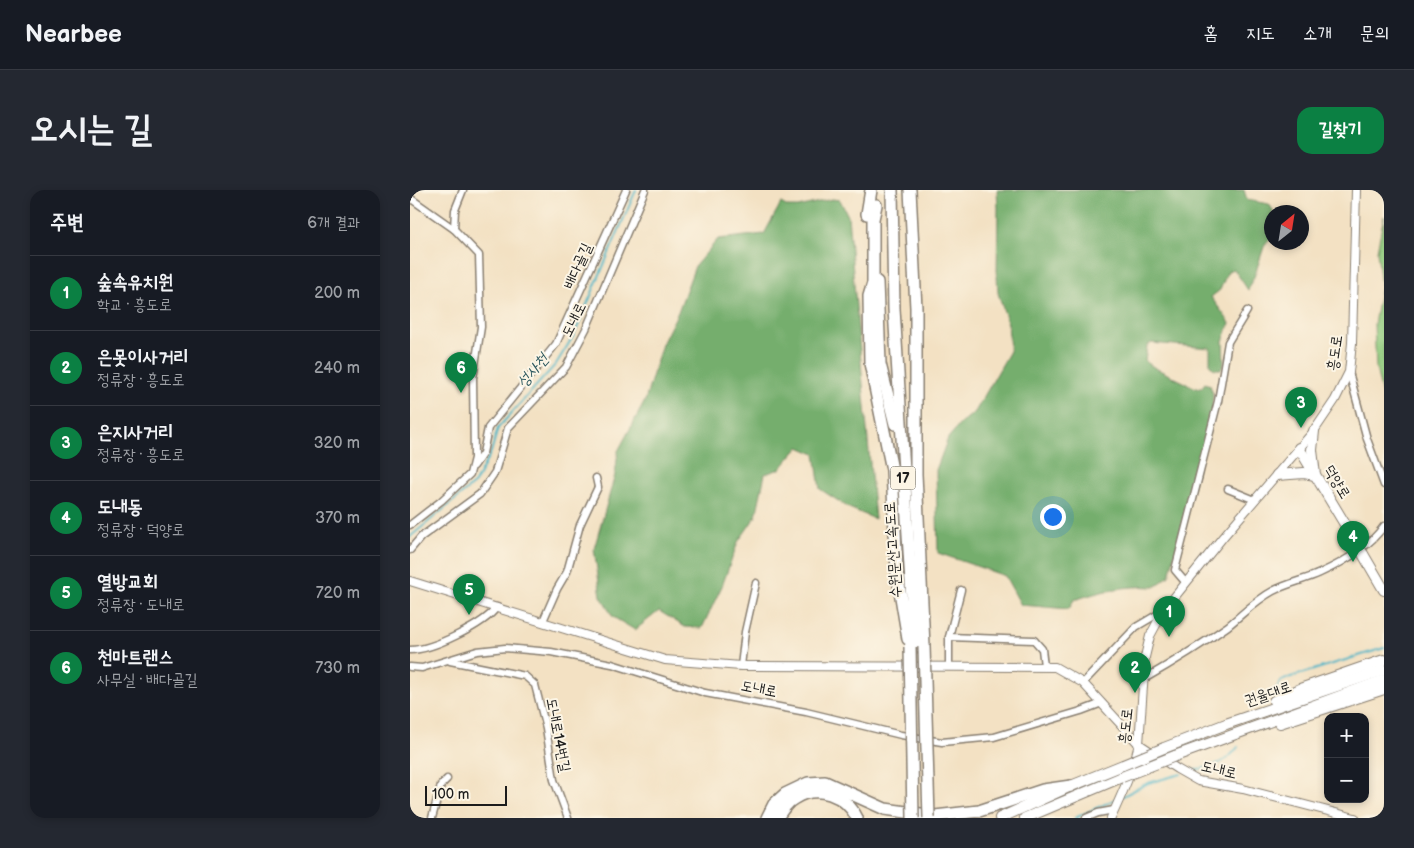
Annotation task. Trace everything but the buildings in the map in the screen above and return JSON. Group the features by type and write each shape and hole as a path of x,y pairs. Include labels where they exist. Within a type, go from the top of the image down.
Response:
{"highway":[{"path":"870,296 866,280 865,240 872,190"},
{"name":"수원문산고속도로","path":"892,190 894,309 902,464 929,818"},
{"name":"수원문산고속도로","path":"910,190 916,308 916,646 919,818"},
{"path":"902,464 880,364 876,205 873,219 870,296 870,364 892,470 897,573 916,646 913,818"},
{"path":"767,818 774,804 785,794 808,783 825,782 885,809 934,816 979,811 1043,790 1071,786"},
{"path":"777,818 784,807 794,798 814,791 832,794 847,804 856,816"}],"main road":[{"path":"1277,474 1304,473 1315,475 1312,450 1314,430"},
{"name":"덕양로","path":"1300,448 1384,590"},
{"path":"1210,730 1300,689 1384,660"},
{"name":"권율대로","path":"1071,786 1210,730 1384,670"},
{"name":"권율대로","path":"1025,818 1122,776 1384,680"},
{"path":"1211,742 1294,719 1384,689"},
{"path":"1000,818 1071,786"}],"street":[{"path":"454,229 455,210 463,190"},
{"name":"배다골길","path":"410,525 441,501 470,474 483,453 488,428 556,344 626,190"},
{"name":"도내로","path":"410,550 421,537 480,494 494,472 508,428 566,367 586,329 645,190"},
{"name":"흥도로","path":"1110,818 1124,790 1139,744 1145,657 1150,636 1164,610 1314,430 1335,400 1349,372 1356,190"},
{"path":"410,198 454,229 479,255 481,327 473,378 474,458 470,474"},
{"path":"1186,584 1175,570 1218,401 1228,342 1246,311"},
{"path":"1349,372 1367,439 1384,485"},
{"path":"543,621 557,589 567,572 580,526 598,487 596,478"},
{"path":"1228,489 1255,500"},
{"path":"1144,679 1227,626 1274,591 1320,573 1343,560 1379,534 1384,526"},
{"name":"도내로","path":"410,581 665,660 741,666 1054,667 1083,684 1139,744 1177,770 1198,781 1243,789 1355,818"},
{"path":"741,666 745,632 756,583"},
{"path":"949,666 949,637 961,590"},
{"path":"410,650 431,645 474,627 497,607"},
{"path":"1083,684 1136,627 1164,610"},
{"path":"949,637 1034,640 1042,649 1044,666"},
{"name":"도내로","path":"410,667 422,668 477,652 505,648 551,652 612,664 705,692 806,712 901,735 942,742 994,737 1102,703"},
{"name":"도내로14번길","path":"449,661 525,676 535,685 546,728 554,780 568,818"},
{"path":"432,818 441,784 447,779"},
{"path":"1086,818 1115,808"}],"green space":[{"path":"997,190 1244,190 1247,200 1270,205 1264,205 1264,247 1248,290 1234,269 1228,271 1220,290 1211,297 1230,323 1223,341 1224,364 1221,369 1215,369 1210,366 1210,348 1151,343 1147,346 1145,361 1155,368 1196,388 1201,388 1205,383 1210,385 1213,394 1212,413 1169,576 1155,587 1133,587 1104,591 1074,600 1069,609 1021,605 1005,576 938,553 936,470 948,438 961,423 975,412 1010,351 1008,324 998,293"},
{"path":"832,199 840,200 848,216 875,519 849,508 820,489 815,454 799,447 780,469 765,474 756,516 738,542 722,586 702,628 685,627 659,611 635,630 613,617 601,596 594,549 615,475 618,451 645,401 662,344 678,312 695,266 718,239 764,234 781,203 788,207 798,207"},
{"path":"1384,216 1384,404 1376,368 1374,324 1381,286 1377,251"}],"waterway":[{"name":"성사천","path":"410,537 475,483 491,452 498,428 556,364 574,335 636,190"},
{"path":"1276,689 1281,681 1291,677 1384,648"},
{"path":"1188,772 1222,762 1238,747"},
{"path":"1123,796 1148,783 1181,774"},
{"path":"1075,818 1116,799"}],"place":[{"name":"천마트랜스","path":"461,393"},
{"name":"은지사거리","path":"1301,428"},
{"name":"도내동","path":"1353,562"},
{"name":"열방교회","path":"469,615"},
{"name":"숲속유치원","path":"1169,637"},
{"name":"은못이사거리","path":"1135,693"}]}
